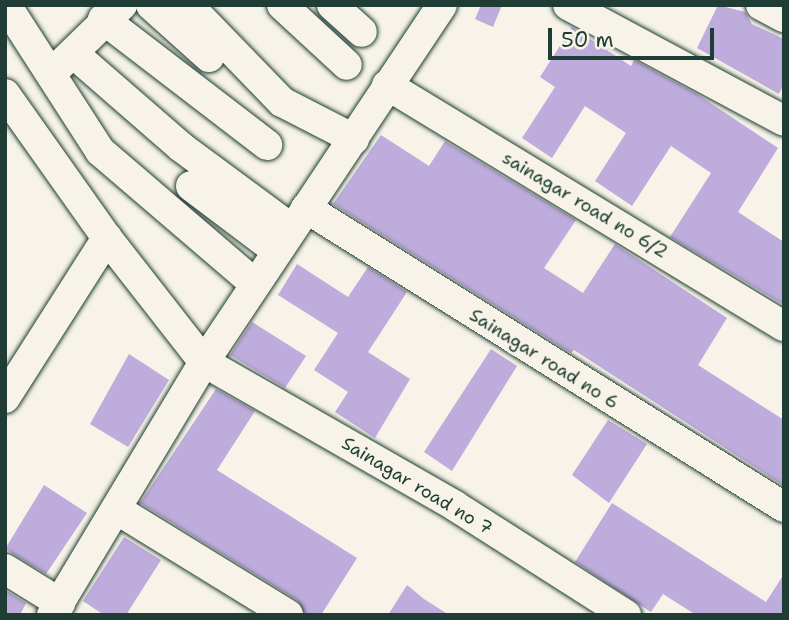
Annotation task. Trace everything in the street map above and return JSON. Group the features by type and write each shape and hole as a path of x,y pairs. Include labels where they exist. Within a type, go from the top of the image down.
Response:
{"street":[{"path":"6,5 100,151 255,284"},
{"path":"151,5 209,57"},
{"path":"188,5 282,102 354,139"},
{"path":"282,5 346,65"},
{"path":"332,5 362,32"},
{"path":"5,569 56,609 204,362 442,5"},
{"path":"568,5 784,121"},
{"path":"761,5 784,17"},
{"path":"39,140 56,84 73,53 112,12 267,145"},
{"path":"73,53 181,148 291,230"},
{"name":"sainagar road no 6/2","path":"387,85 784,326"},
{"path":"5,94 107,238 204,362"},
{"path":"66,179 100,151"},
{"path":"191,186 291,230"},
{"name":"Sainagar road no 6","path":"291,230 784,507"},
{"path":"5,398 107,238"},
{"name":"Sainagar road no 7","path":"204,362 455,506 626,615"},
{"path":"116,509 288,615"}],"building":[{"path":"481,5 502,5 493,27 475,19"},
{"path":"718,5 745,12 752,24 784,39 784,84 779,94 697,48"},
{"path":"572,27 631,66 634,60 697,94 778,148 738,212 784,242 784,305 670,237 711,173 671,146 632,206 595,181 626,133 585,106 552,158 522,138 555,87 540,77"},
{"path":"381,135 429,166 445,141 576,220 544,268 583,293 615,244 727,318 698,365 784,420 784,486 574,350 571,353 333,204"},
{"path":"297,264 348,297 368,267 407,292 368,352 410,379 375,438 335,412 348,392 314,370 338,333 278,295"},
{"path":"252,322 306,356 285,388 230,355"},
{"path":"491,349 517,366 452,471 424,452"},
{"path":"129,354 169,380 128,447 90,424"},
{"path":"216,389 255,411 217,470 357,558 321,615 305,615 297,600 140,503"},
{"path":"608,420 647,444 609,503 572,475"},
{"path":"44,485 87,513 46,574 5,549"},
{"path":"612,503 766,602 784,574 784,615 696,615 663,594 651,612 640,605 575,562"},
{"path":"124,537 161,560 126,615 104,615 83,601"},
{"path":"407,585 424,599 449,615 388,615"},
{"path":"5,590 26,603 20,615 5,615"}]}
